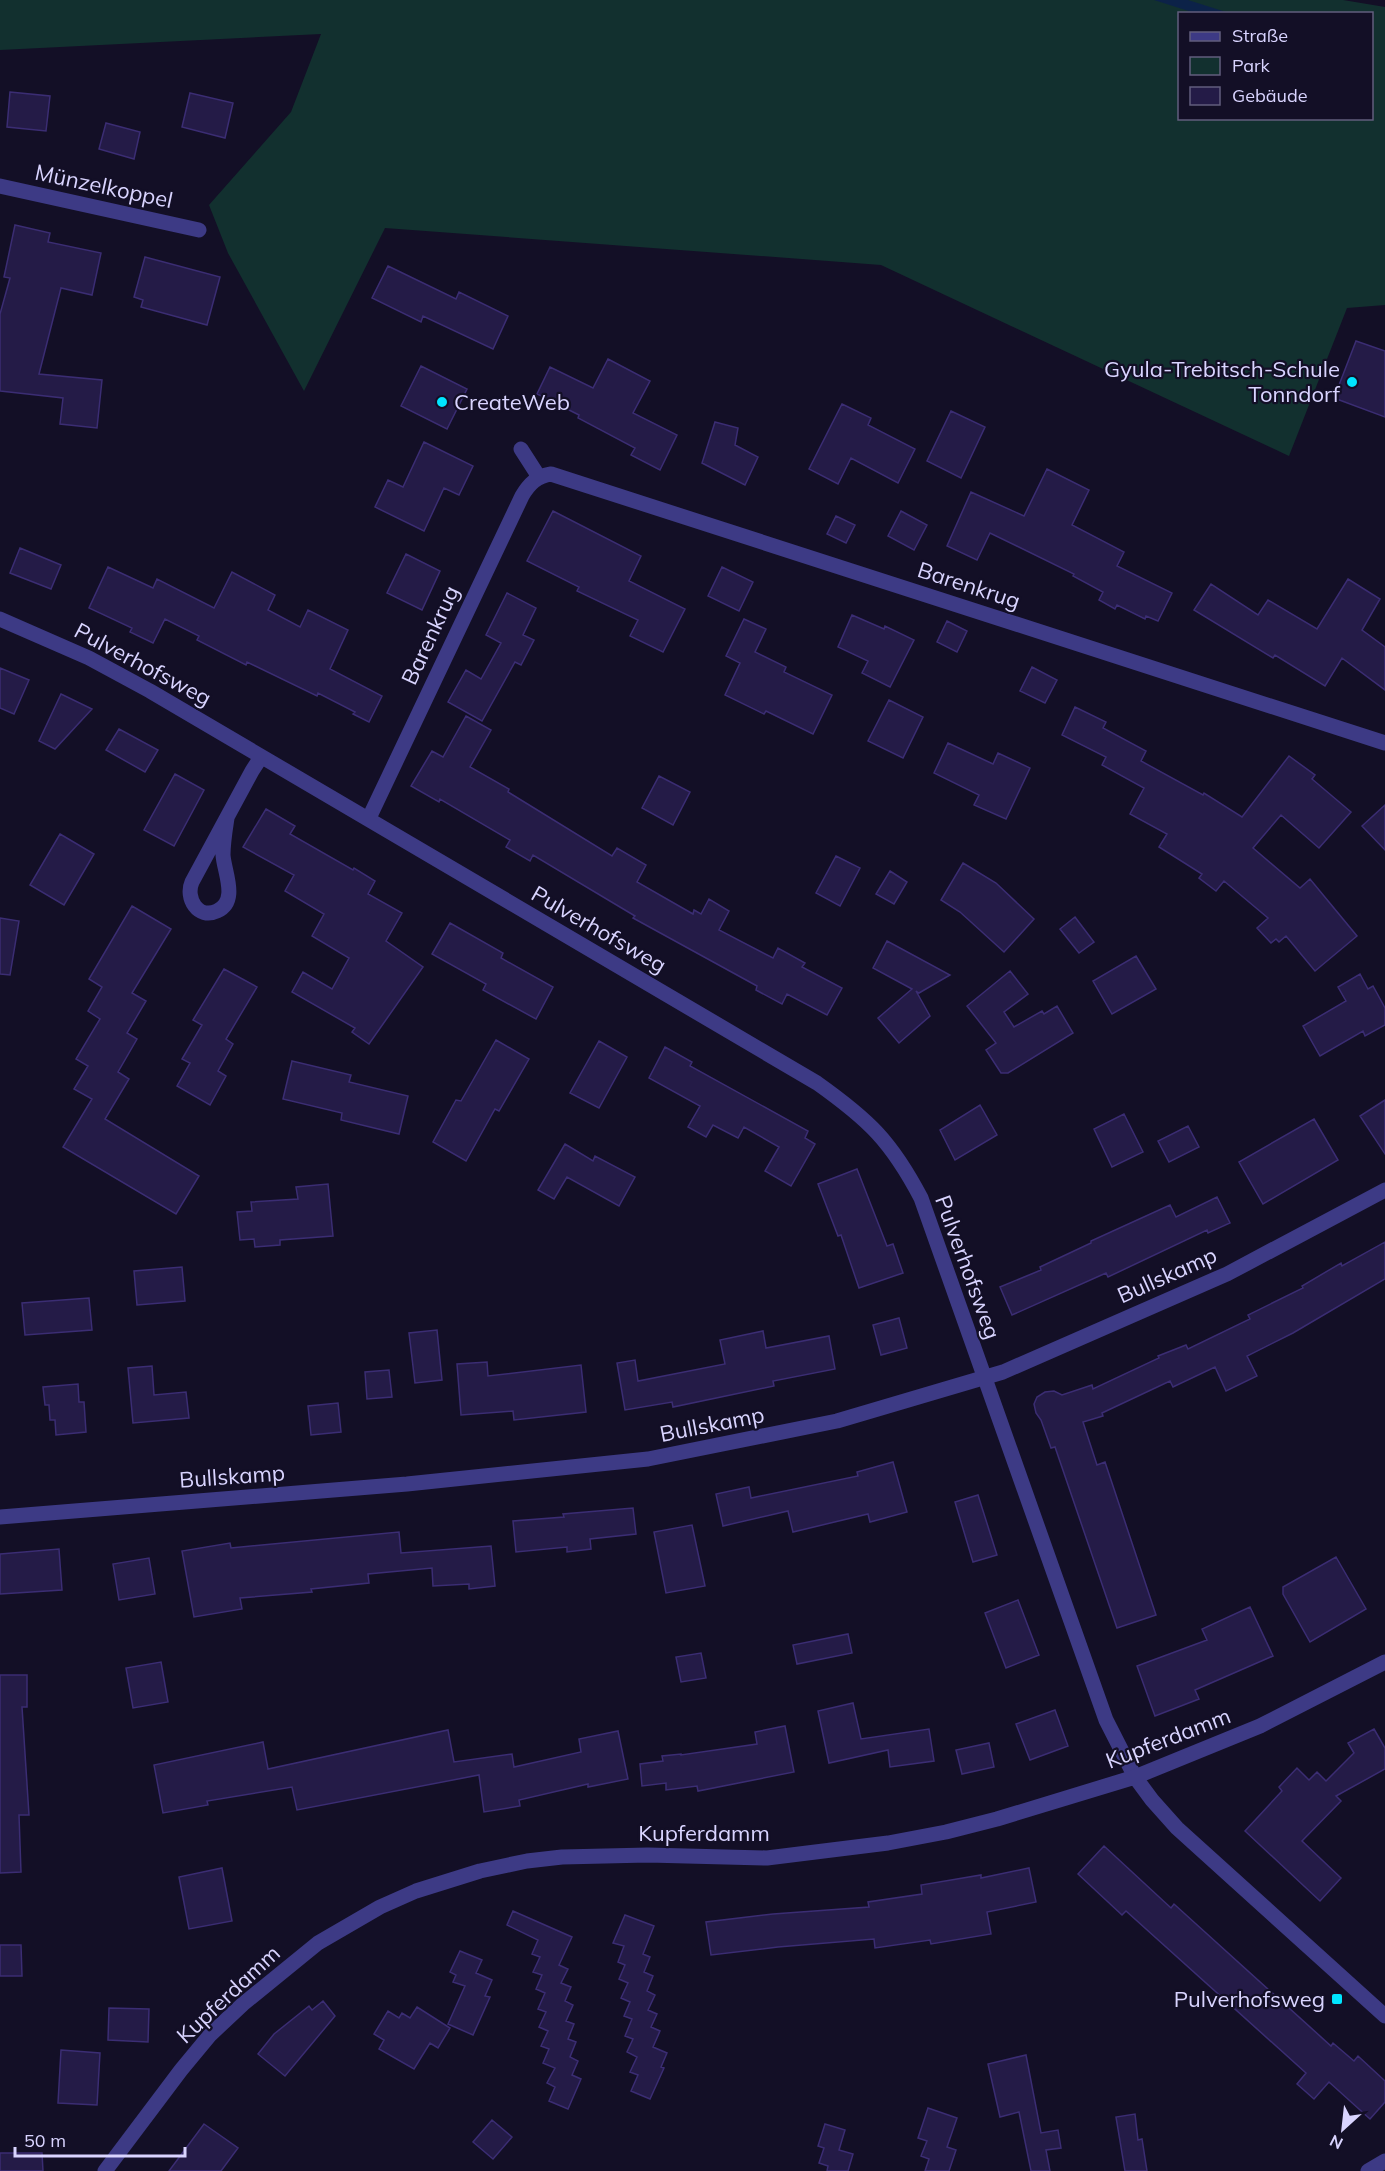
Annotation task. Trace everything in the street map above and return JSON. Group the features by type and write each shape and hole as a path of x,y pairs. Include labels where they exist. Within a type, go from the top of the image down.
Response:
{"street":[{"name":"Münzelkoppel","path":"0,186 199,230"},
{"path":"521,449 539,477"},
{"name":"Barenkrug","path":"369,818 526,488 539,477 551,474 1385,743"},
{"name":"Pulverhofsweg","path":"0,619 99,663 369,818 817,1083 871,1125 904,1166 921,1198 1106,1720 1135,1777 1177,1827 1385,2016"},
{"path":"227,819 223,860 229,890 228,899 224,906 209,913 193,905 189,897 189,888 261,756"},
{"name":"Bullskamp","path":"0,1517 325,1491 648,1459 837,1421 1003,1372 1227,1274 1385,1190"},
{"name":"Kupferdamm","path":"105,2171 181,2070 210,2035 243,2004 318,1943 380,1907 416,1891 480,1871 562,1857 648,1855 767,1858 888,1843 946,1832 1135,1777 1260,1726 1385,1662"},
{"path":"1368,2171 1385,2161"}],"green space":[{"path":"0,0 1343,0 1385,7 1385,305 1347,308 1289,456 881,265 385,228 304,391 228,253 209,205 291,112 321,34 0,50"}],"water":[{"path":"1154,0 1188,0 1226,12 1192,12"}],"building":[{"path":"10,92 50,96 46,131 7,127"},
{"path":"190,93 233,103 225,138 182,127"},
{"path":"106,123 140,132 134,159 99,149"},
{"path":"15,225 50,233 48,242 101,253 92,295 61,288 39,374 102,380 97,428 60,424 63,398 0,391 0,314 10,278 4,277"},
{"path":"145,257 220,277 207,325 141,307 143,300 134,297"},
{"path":"388,266 456,299 459,292 508,316 493,349 423,316 421,322 372,298"},
{"path":"1356,341 1385,351 1385,417 1334,398"},
{"path":"608,359 650,381 633,413 677,435 660,470 631,455 635,448 578,418 579,415 537,394 550,367 593,388"},
{"path":"421,366 467,389 447,429 401,406"},
{"path":"842,404 871,418 868,425 915,449 898,483 851,458 838,484 809,469"},
{"path":"951,411 985,427 961,478 927,461"},
{"path":"715,422 738,428 735,445 758,457 745,485 702,463"},
{"path":"424,442 473,466 459,495 444,488 424,531 375,507 388,480 403,487"},
{"path":"1047,469 1089,490 1072,525 1124,552 1117,566 1172,593 1158,621 1146,616 1145,619 1117,605 1115,609 1099,600 1103,592 1073,576 1074,574 990,533 977,560 947,546 971,492 1024,516"},
{"path":"553,511 641,556 629,581 685,609 663,652 630,636 638,620 577,591 579,587 527,561"},
{"path":"901,511 927,525 914,550 888,536"},
{"path":"836,516 855,525 846,543 827,534"},
{"path":"20,548 61,565 51,589 10,573"},
{"path":"406,554 440,571 422,610 387,593"},
{"path":"108,567 153,588 157,579 214,608 232,572 275,595 268,610 300,627 308,610 348,630 330,669 382,696 369,722 318,693 317,696 247,662 246,665 197,640 199,636 165,619 153,643 130,632 132,628 89,608"},
{"path":"722,567 753,582 739,611 708,596"},
{"path":"1348,579 1380,599 1362,630 1385,647 1385,690 1342,658 1325,686 1275,655 1273,658 1194,610 1211,584 1258,615 1268,600 1317,629"},
{"path":"507,593 536,608 523,635 534,640 521,665 515,662 482,721 448,702 466,670 481,679 501,643 486,635"},
{"path":"852,615 884,629 885,626 914,640 890,687 862,673 868,661 838,647"},
{"path":"744,619 766,629 755,652 786,667 784,672 832,695 813,734 766,711 764,714 725,695 740,663 726,656"},
{"path":"947,621 967,631 957,652 937,642"},
{"path":"1032,667 1057,680 1045,703 1020,691"},
{"path":"0,668 29,680 14,714 0,708"},
{"path":"61,694 92,709 55,749 39,741"},
{"path":"889,700 923,717 903,758 868,741"},
{"path":"1075,707 1106,722 1103,728 1146,751 1141,761 1203,795 1204,793 1242,817 1289,756 1315,775 1312,779 1351,812 1319,848 1281,815 1253,848 1300,888 1310,879 1357,936 1315,971 1286,936 1279,942 1276,939 1271,943 1257,928 1268,918 1224,881 1216,891 1199,878 1202,874 1159,847 1167,834 1130,814 1144,788 1102,765 1106,757 1062,735"},
{"path":"466,716 491,730 470,767 509,789 508,792 612,856 617,848 646,865 637,882 693,914 694,910 701,914 709,899 729,911 719,930 773,958 778,948 805,963 802,967 842,988 827,1015 787,994 782,1004 756,990 757,986 633,918 635,916 533,855 530,861 506,847 510,840 440,799 439,802 411,786 432,751 443,757"},
{"path":"119,729 158,750 145,772 106,750"},
{"path":"948,743 993,764 998,753 1030,768 1006,819 974,805 979,795 934,773"},
{"path":"175,774 204,790 174,846 144,830"},
{"path":"659,776 690,792 673,825 642,808"},
{"path":"1385,805 1385,850 1362,826"},
{"path":"266,809 295,826 290,834 375,881 368,894 402,913 386,941 423,967 369,1044 352,1032 355,1028 292,992 303,972 332,989 349,958 312,936 324,914 285,891 294,875 243,847"},
{"path":"60,834 94,854 64,905 30,885"},
{"path":"836,856 860,868 840,906 816,893"},
{"path":"963,863 996,883 1034,919 1004,952 960,912 941,900"},
{"path":"890,871 907,882 894,904 876,894"},
{"path":"132,906 171,929 132,993 146,1001 127,1033 137,1039 118,1072 129,1079 105,1119 199,1176 176,1214 63,1147 92,1099 74,1089 88,1066 76,1059 100,1019 88,1011 102,987 89,979"},
{"path":"1075,917 1094,942 1079,953 1060,929"},
{"path":"0,918 19,921 10,975 0,974"},
{"path":"450,923 503,953 501,958 553,987 536,1019 483,990 486,984 432,954"},
{"path":"887,941 950,975 919,993 916,991 930,1016 899,1043 878,1018 912,989 873,968"},
{"path":"1136,956 1156,989 1112,1014 1093,981"},
{"path":"224,969 257,987 226,1039 233,1044 218,1071 226,1076 210,1105 177,1086 190,1063 182,1059 202,1025 193,1020"},
{"path":"1010,971 1028,994 1004,1012 1014,1027 1042,1011 1044,1014 1057,1006 1073,1033 1008,1073 1001,1073 986,1050 996,1043 967,1006"},
{"path":"1360,974 1368,989 1373,986 1385,1008 1385,1025 1365,1036 1363,1031 1320,1056 1303,1026 1346,1001 1338,987"},
{"path":"496,1040 529,1059 499,1111 495,1109 466,1161 433,1142 456,1100 461,1101"},
{"path":"599,1041 627,1057 599,1108 570,1093"},
{"path":"665,1047 692,1062 690,1066 808,1131 805,1138 815,1144 791,1186 765,1171 779,1147 744,1127 738,1138 713,1125 706,1137 688,1127 700,1106 649,1078"},
{"path":"292,1061 351,1075 349,1082 408,1096 399,1134 341,1120 342,1113 283,1099"},
{"path":"1385,1100 1385,1154 1360,1116"},
{"path":"980,1105 997,1135 955,1160 940,1130"},
{"path":"1124,1114 1143,1152 1112,1167 1094,1129"},
{"path":"1314,1119 1338,1160 1263,1204 1239,1162"},
{"path":"1188,1126 1199,1147 1169,1162 1158,1141"},
{"path":"565,1144 593,1161 595,1156 635,1177 619,1206 567,1177 554,1199 538,1190"},
{"path":"857,1169 887,1246 893,1244 903,1273 859,1288 841,1235 838,1236 818,1184"},
{"path":"328,1184 333,1236 280,1240 280,1245 255,1247 254,1239 240,1240 237,1212 252,1211 251,1202 298,1199 296,1187"},
{"path":"1217,1197 1230,1223 1208,1233 1207,1230 1108,1277 1106,1273 1012,1315 1000,1287 1041,1270 1040,1267 1091,1241 1170,1205 1176,1217"},
{"path":"1385,1242 1385,1279 1293,1333 1247,1356 1257,1376 1226,1391 1215,1367 1173,1387 1170,1381 1102,1413 1103,1416 1083,1422 1097,1465 1105,1462 1156,1615 1117,1628 1055,1447 1051,1448 1041,1420 1036,1413 1034,1404 1037,1397 1045,1392 1054,1391 1062,1395 1092,1385 1093,1389 1159,1358 1158,1356 1186,1345 1188,1349 1250,1319 1248,1315 1303,1288 1302,1286 1341,1263 1342,1266"},
{"path":"182,1267 185,1301 137,1305 134,1271"},
{"path":"89,1298 92,1330 25,1335 22,1303"},
{"path":"899,1318 907,1348 881,1355 873,1325"},
{"path":"437,1330 442,1380 415,1383 409,1333"},
{"path":"763,1331 766,1348 829,1336 835,1369 773,1381 774,1386 673,1407 672,1402 625,1410 617,1363 635,1360 638,1381 725,1364 720,1340"},
{"path":"487,1362 488,1376 581,1365 586,1412 514,1420 513,1411 461,1415 457,1364"},
{"path":"152,1366 154,1395 186,1392 189,1418 133,1423 128,1368"},
{"path":"389,1370 392,1397 367,1399 365,1372"},
{"path":"78,1384 79,1402 84,1402 86,1432 56,1435 55,1420 50,1420 49,1405 45,1405 43,1387"},
{"path":"338,1403 341,1432 311,1435 308,1406"},
{"path":"893,1462 907,1512 870,1522 868,1514 793,1532 788,1511 723,1526 716,1494 749,1487 751,1498 858,1476 857,1472"},
{"path":"978,1495 997,1555 973,1562 955,1502"},
{"path":"633,1508 636,1534 590,1539 591,1549 567,1552 567,1547 516,1552 513,1521"},
{"path":"692,1525 705,1586 666,1593 654,1532"},
{"path":"399,1532 401,1553 491,1546 495,1586 469,1589 469,1584 433,1586 432,1568 368,1574 369,1583 311,1589 312,1592 240,1598 242,1609 194,1617 182,1551 230,1543 231,1548"},
{"path":"59,1549 62,1590 0,1594 0,1554"},
{"path":"1336,1557 1366,1609 1310,1642 1283,1594 1283,1587"},
{"path":"149,1558 155,1594 119,1600 113,1564"},
{"path":"1018,1600 1039,1655 1006,1668 985,1613"},
{"path":"1250,1607 1273,1656 1195,1690 1199,1699 1155,1716 1137,1666 1207,1640 1202,1629"},
{"path":"848,1634 852,1653 797,1664 793,1645"},
{"path":"701,1653 706,1678 681,1682 676,1657"},
{"path":"161,1662 168,1702 133,1708 126,1668"},
{"path":"0,1675 27,1675 27,1707 22,1707 29,1815 19,1815 21,1872 0,1873"},
{"path":"853,1703 861,1739 929,1729 934,1761 890,1767 888,1750 829,1763 818,1711"},
{"path":"1055,1710 1068,1746 1030,1760 1016,1724"},
{"path":"785,1726 794,1772 698,1791 697,1786 666,1790 666,1783 642,1786 640,1764 663,1761 662,1756 757,1744 755,1732"},
{"path":"1374,1729 1385,1748 1385,1769 1336,1796 1341,1801 1302,1841 1341,1878 1320,1901 1245,1831 1282,1791 1279,1787 1297,1768 1309,1780 1317,1772 1326,1781 1354,1753 1348,1743"},
{"path":"448,1730 454,1762 512,1754 514,1767 581,1752 579,1739 618,1731 628,1779 588,1787 588,1784 519,1800 520,1806 484,1812 479,1775 297,1810 292,1787 207,1801 208,1805 163,1813 154,1765 263,1742 268,1769"},
{"path":"989,1743 994,1767 962,1774 956,1750"},
{"path":"1104,1846 1171,1908 1174,1904 1331,2046 1333,2043 1354,2061 1358,2056 1385,2081 1385,2102 1370,2119 1329,2082 1314,2099 1297,2084 1306,2073 1126,1911 1122,1915 1078,1874"},
{"path":"222,1868 232,1921 189,1929 179,1877"},
{"path":"1029,1868 1036,1902 987,1912 991,1934 931,1944 930,1940 875,1948 874,1939 711,1955 706,1922 773,1914 869,1907 868,1902 922,1894 921,1885 981,1875 981,1878"},
{"path":"513,1911 572,1937 559,1965 568,1969 561,1983 571,1987 565,2001 573,2005 566,2021 574,2024 568,2039 576,2042 570,2057 578,2061 572,2075 581,2079 568,2109 549,2101 555,2087 547,2083 555,2068 543,2063 549,2049 541,2046 548,2031 539,2027 546,2012 538,2009 545,1993 536,1989 542,1975 533,1972 540,1957 532,1954 538,1940 507,1925"},
{"path":"625,1915 654,1926 643,1954 650,1957 644,1972 653,1976 647,1991 655,1995 648,2010 657,2014 651,2027 660,2031 653,2047 667,2053 661,2067 664,2068 650,2099 631,2091 638,2075 630,2072 637,2057 627,2052 633,2039 625,2036 632,2019 624,2016 630,2002 621,1998 628,1983 619,1979 625,1965 618,1962 624,1946 613,1943"},
{"path":"0,1945 21,1945 22,1976 0,1976"},
{"path":"460,1951 482,1960 476,1973 492,1980 485,1996 490,1997 473,2035 448,2024 465,1986 453,1982 456,1975 450,1972"},
{"path":"323,2001 335,2016 285,2076 258,2054 274,2034 309,2006 312,2010"},
{"path":"417,2007 450,2028 438,2048 430,2043 414,2069 379,2049 384,2040 374,2034 388,2011 399,2018 402,2013 410,2018"},
{"path":"109,2008 149,2009 148,2042 108,2040"},
{"path":"61,2050 100,2053 97,2105 58,2103"},
{"path":"1026,2055 1041,2133 1058,2130 1061,2148 1046,2150 1050,2171 1031,2171 1019,2112 1000,2117 988,2064"},
{"path":"928,2108 957,2118 947,2147 956,2150 949,2171 925,2171 929,2159 921,2156 927,2141 918,2138"},
{"path":"1135,2114 1138,2140 1142,2139 1147,2171 1125,2171 1116,2117"},
{"path":"492,2120 512,2137 493,2159 473,2142"},
{"path":"204,2124 238,2148 221,2171 169,2171"},
{"path":"825,2124 845,2130 839,2150 853,2154 848,2171 827,2171 828,2166 819,2163 824,2148 818,2146"},
{"path":"0,2153 42,2153 43,2171 0,2171"}],"place":[{"name":"Gyula-Trebitsch-Schule Tonndorf","path":"1352,382"},
{"name":"CreateWeb","path":"442,402"},
{"name":"Pulverhofsweg","path":"1337,1999"}]}
